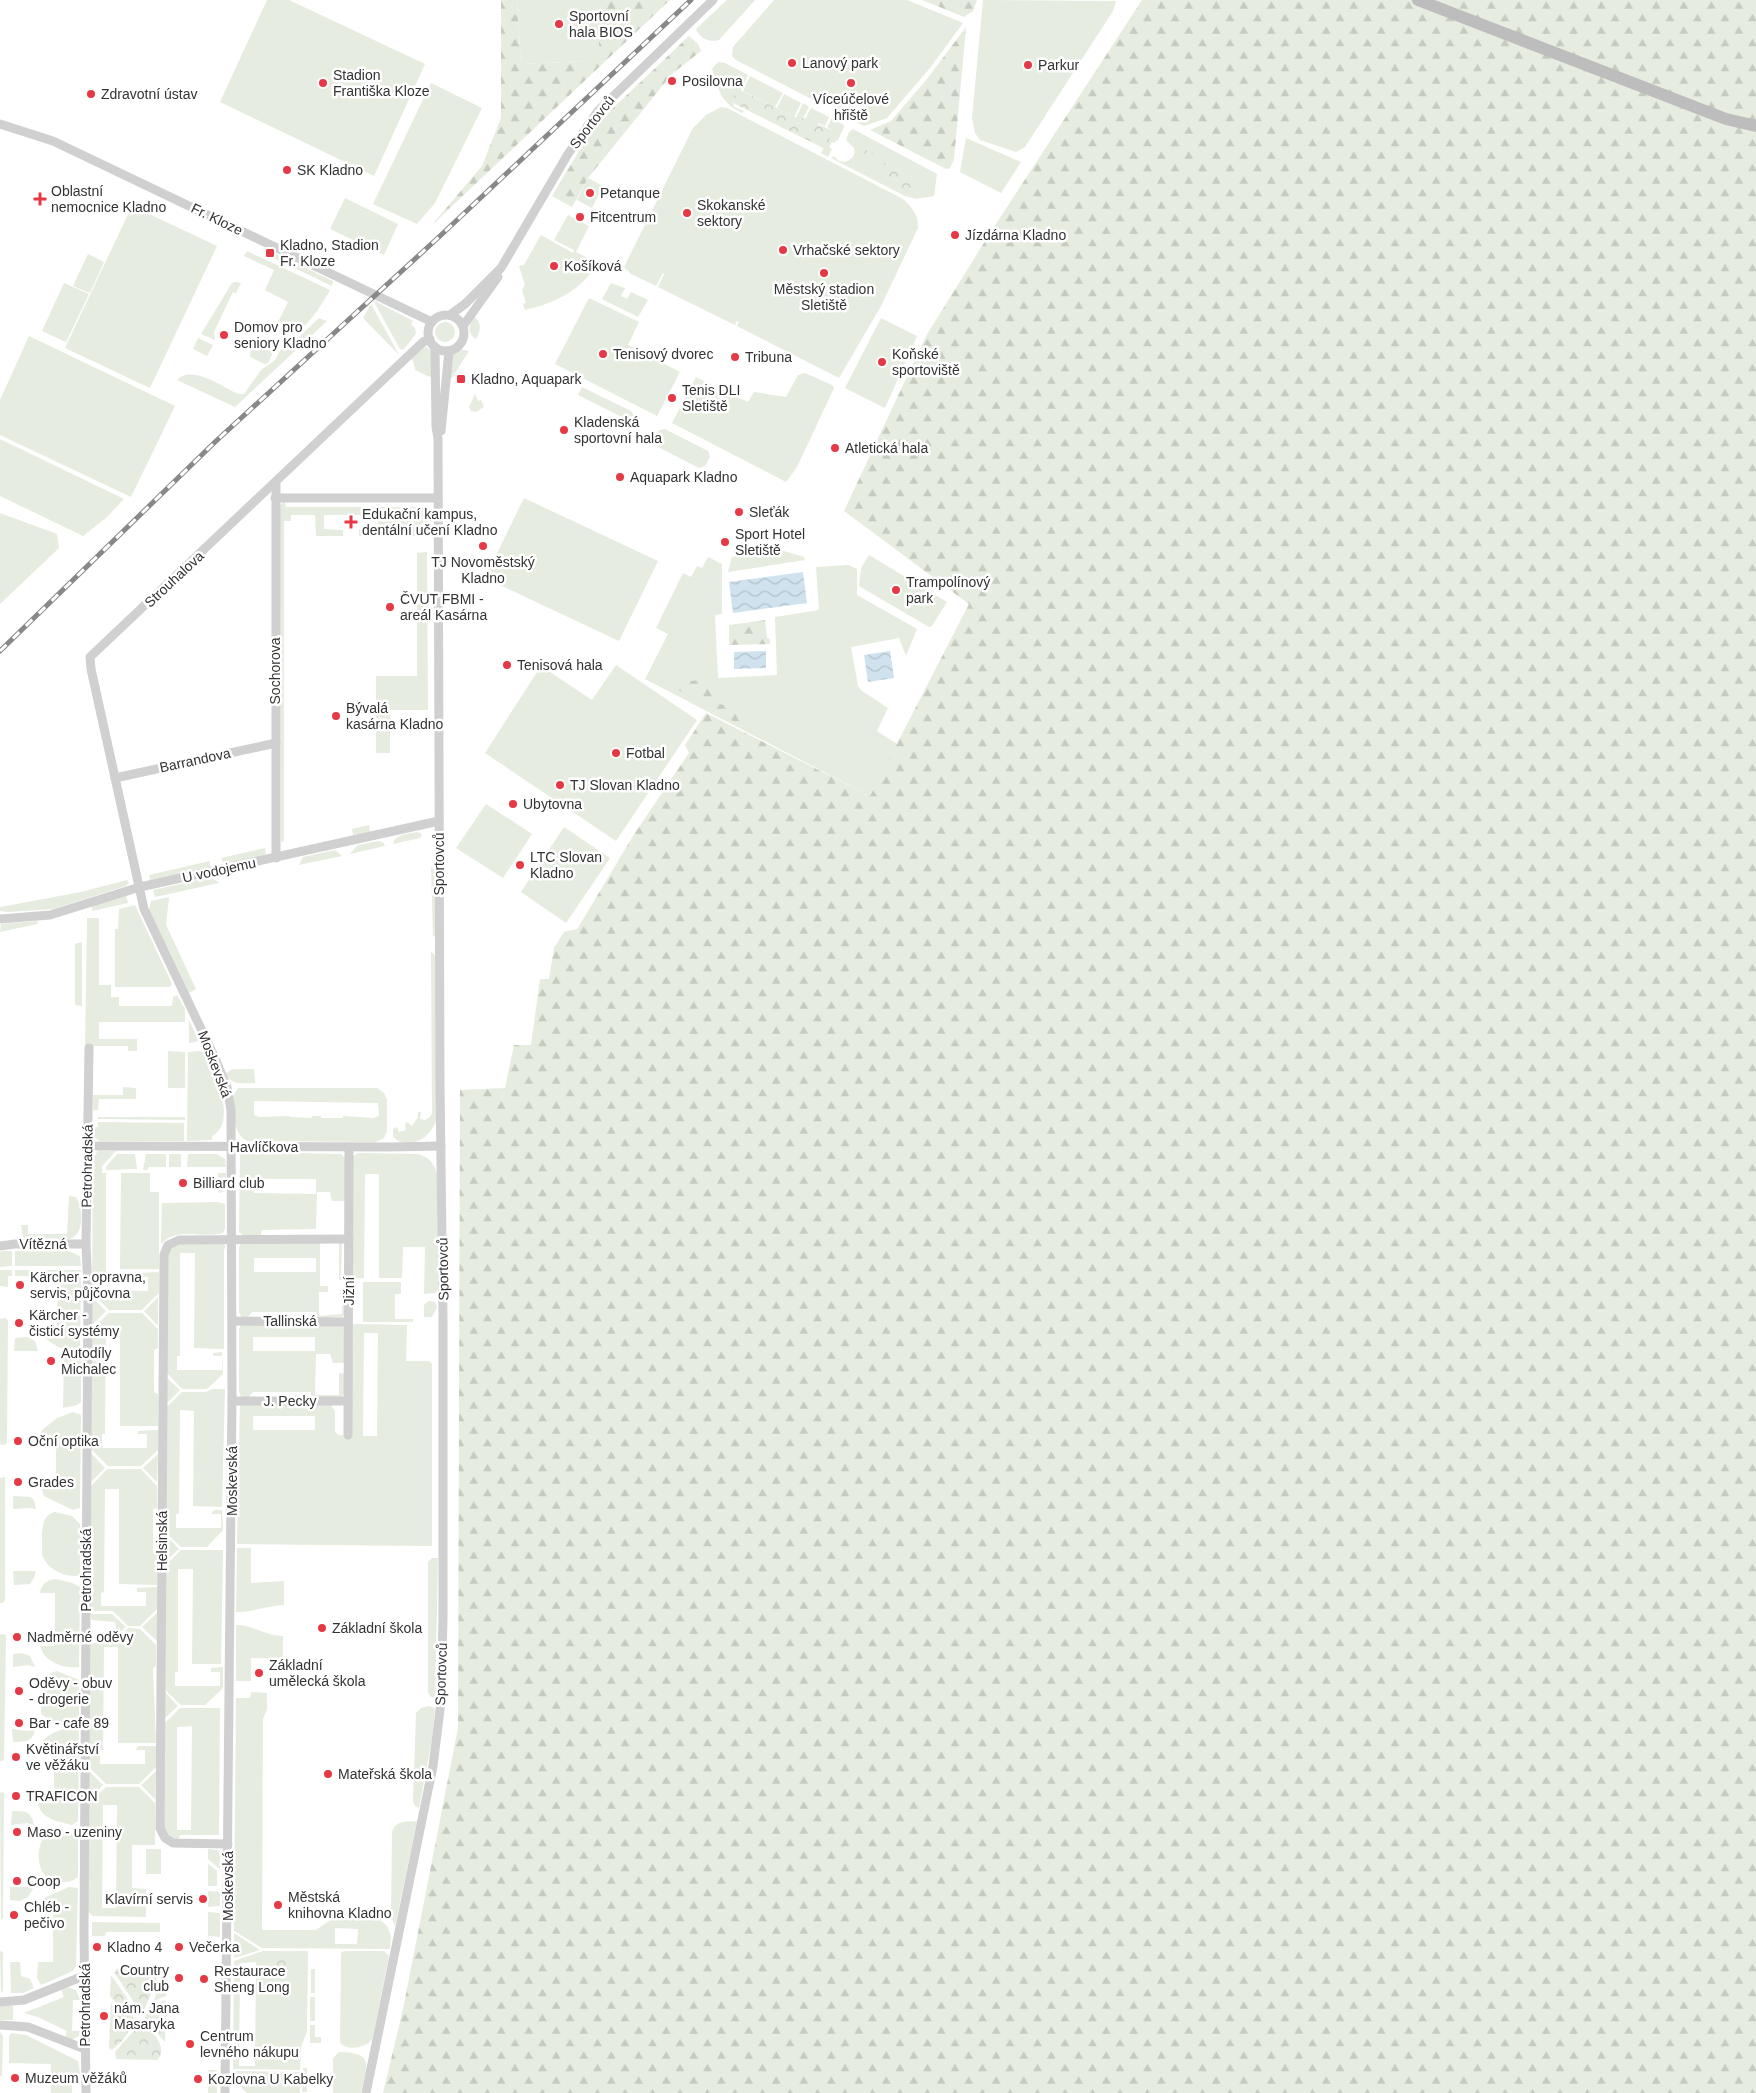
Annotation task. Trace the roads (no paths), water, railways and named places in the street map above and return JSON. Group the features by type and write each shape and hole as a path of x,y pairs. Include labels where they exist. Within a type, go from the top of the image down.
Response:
{"street":[{"name":"Sportovců","path":"438,438 441,430 449,351 455,349 463,340 463,326 491,289 500,268 568,154 592,119 611,97 713,0"},
{"path":"1418,0 1726,119 1756,126"},
{"name":"Fr. Kloze","path":"0,124 53,141 432,322"},
{"name":"Sportovců","path":"366,2093 433,1766 440,1711 443,1618 443,1346 438,438 432,343 428,334 432,322 440,316 450,315 465,304 500,268"},
{"path":"450,315 459,320 463,326"},
{"name":"Strouhalova","path":"140,888 90,658 276,484 423,342 432,343"},
{"path":"432,343 443,351 449,351"},
{"name":"Sochorova","path":"276,484 276,858"},
{"path":"275,498 438,498"},
{"name":"Barrandova","path":"115,778 276,743"},
{"name":"U vodojemu","path":"0,919 50,915 140,888 439,822"},
{"name":"Moskevská","path":"140,888 144,909 227,1087 231,1110 233,1321 225,2093"},
{"name":"Petrohradská","path":"86,2093 84,1932 88,1291 86,1244 89,1048"},
{"name":"Havlíčkova","path":"87,1146 441,1146"},
{"name":"Jižní","path":"348,1435 349,1147"},
{"name":"Helsinská","path":"228,1844 173,1843 163,1836 160,1828 164,1255 166,1248 175,1241 349,1239"},
{"name":"Vítězná","path":"0,1246 15,1244 86,1244"},
{"name":"Tallinská","path":"233,1321 348,1322"},
{"name":"J. Pecky","path":"232,1401 348,1401"},
{"path":"0,2002 24,2000 86,1975"},
{"path":"0,2025 28,2027 86,2049"}],"water":[{"path":"803,572 807,603 733,613 729,582"},
{"path":"766,651 766,668 734,669 734,652"},
{"path":"890,651 894,678 868,682 864,655"}],"railway":[{"path":"0,651 215,442 440,236 691,0"}],"place":[{"name":"Sportovní hala BIOS","path":"559,24"},
{"name":"Lanový park","path":"792,63"},
{"name":"Parkur","path":"1028,65"},
{"name":"Posilovna","path":"672,81"},
{"name":"Stadion Františka Kloze","path":"323,83"},
{"name":"Víceúčelové hřiště","path":"851,83"},
{"name":"Zdravotní ústav","path":"91,94"},
{"name":"SK Kladno","path":"287,170"},
{"name":"Petanque","path":"590,193"},
{"name":"Oblastní nemocnice Kladno","path":"40,199"},
{"name":"Skokanské sektory","path":"687,213"},
{"name":"Fitcentrum","path":"580,217"},
{"name":"Jízdárna Kladno","path":"955,235"},
{"name":"Vrhačské sektory","path":"783,250"},
{"name":"Kladno, Stadion Fr. Kloze","path":"270,253"},
{"name":"Košíková","path":"554,266"},
{"name":"Městský stadion Sletiště","path":"824,273"},
{"name":"Domov pro seniory Kladno","path":"224,335"},
{"name":"Tenisový dvorec","path":"603,354"},
{"name":"Tribuna","path":"735,357"},
{"name":"Koňské sportoviště","path":"882,362"},
{"name":"Kladno, Aquapark","path":"461,379"},
{"name":"Tenis DLI Sletiště","path":"672,398"},
{"name":"Kladenská sportovní hala","path":"564,430"},
{"name":"Atletická hala","path":"835,448"},
{"name":"Aquapark Kladno","path":"620,477"},
{"name":"Sleťák","path":"739,512"},
{"name":"Edukační kampus, dentální učení Kladno","path":"351,522"},
{"name":"Sport Hotel Sletiště","path":"725,542"},
{"name":"TJ Novoměstský Kladno","path":"483,546"},
{"name":"Trampolínový park","path":"896,590"},
{"name":"ČVUT FBMI - areál Kasárna","path":"390,607"},
{"name":"Tenisová hala","path":"507,665"},
{"name":"Bývalá kasárna Kladno","path":"336,716"},
{"name":"Fotbal","path":"616,753"},
{"name":"TJ Slovan Kladno","path":"560,785"},
{"name":"Ubytovna","path":"513,804"},
{"name":"LTC Slovan Kladno","path":"520,865"},
{"name":"Billiard club","path":"183,1183"},
{"name":"Kärcher - opravna, servis, půjčovna","path":"20,1285"},
{"name":"Kärcher - čisticí systémy","path":"19,1323"},
{"name":"Autodíly Michalec","path":"51,1361"},
{"name":"Oční optika","path":"18,1441"},
{"name":"Grades","path":"18,1482"},
{"name":"Základní škola","path":"322,1628"},
{"name":"Nadměrné oděvy","path":"17,1637"},
{"name":"Základní umělecká škola","path":"259,1673"},
{"name":"Oděvy - obuv - drogerie","path":"19,1691"},
{"name":"Bar - cafe 89","path":"19,1723"},
{"name":"Květinářství ve věžáku","path":"16,1757"},
{"name":"Mateřská škola","path":"328,1774"},
{"name":"TRAFICON","path":"16,1796"},
{"name":"Maso - uzeniny","path":"17,1832"},
{"name":"Coop","path":"17,1881"},
{"name":"Klavírní servis","path":"203,1899"},
{"name":"Městská knihovna Kladno","path":"278,1905"},
{"name":"Chléb - pečivo","path":"14,1915"},
{"name":"Kladno 4","path":"97,1947"},
{"name":"Večerka","path":"179,1947"},
{"name":"Country club","path":"179,1978"},
{"name":"Restaurace Sheng Long","path":"204,1979"},
{"name":"nám. Jana Masaryka","path":"104,2016"},
{"name":"Centrum levného nákupu","path":"190,2044"},
{"name":"Muzeum věžáků","path":"15,2078"},
{"name":"Kozlovna U Kabelky","path":"198,2079"}]}
